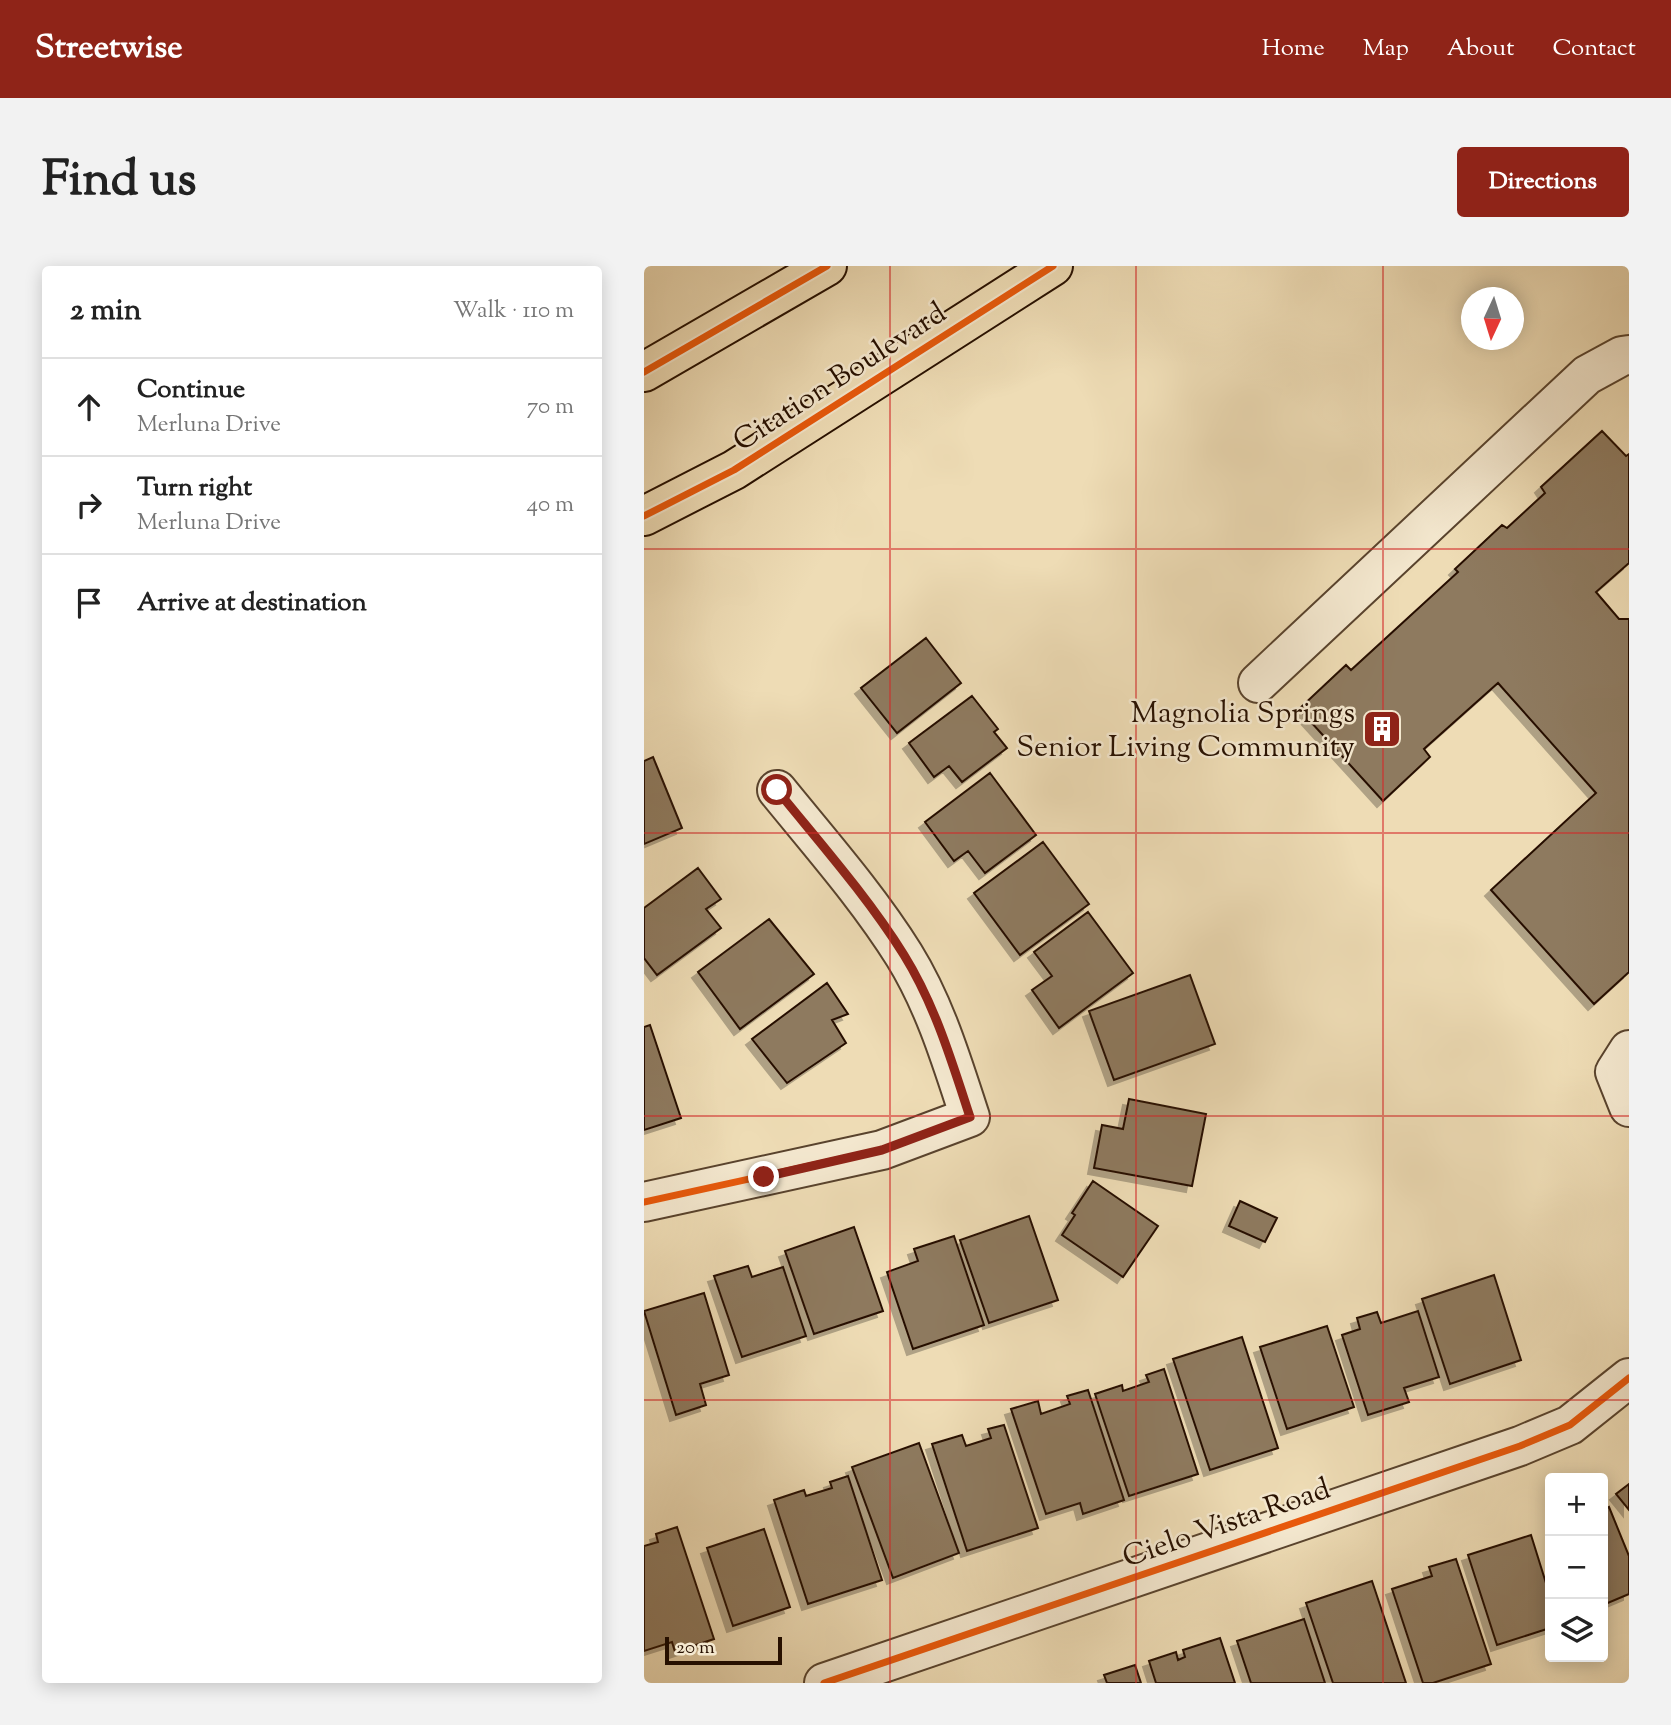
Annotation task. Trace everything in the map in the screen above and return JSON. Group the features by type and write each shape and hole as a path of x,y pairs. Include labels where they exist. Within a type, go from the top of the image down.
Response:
{"main road":[{"path":"644,372 827,266"},
{"name":"Citation Boulevard","path":"644,516 734,470 1053,266"}],"street":[{"path":"1258,683 1587,375 1622,356 1629,355"},
{"path":"644,1202 882,1150 970,1117 945,1038 904,955 843,871 777,790"},
{"path":"1629,1049 1615,1072 1629,1107"},
{"name":"Cielo Vista Road","path":"824,1683 1520,1446 1570,1425 1629,1378"}],"building":[{"name":"Magnolia Springs Senior Living Community","path":"1602,431 1626,456 1629,454 1629,563 1596,592 1619,619 1629,619 1629,972 1594,1004 1491,890 1596,793 1498,683 1424,749 1430,757 1383,801 1299,709 1346,665 1351,670 1458,572 1455,569 1502,525 1507,528 1545,493 1541,487"},
{"path":"926,638 961,683 897,733 861,688"},
{"path":"972,696 998,729 994,732 1007,748 962,782 949,766 934,777 909,743"},
{"path":"653,757 682,828 644,844 644,761"},
{"path":"990,773 1036,835 985,873 968,851 954,861 925,822"},
{"path":"1043,842 1089,904 1020,955 974,893"},
{"path":"698,868 721,899 706,909 721,928 657,975 644,958 644,908"},
{"path":"1088,912 1133,973 1059,1028 1032,990 1052,976 1034,952"},
{"path":"769,919 814,974 740,1029 698,972"},
{"path":"1190,975 1215,1044 1114,1080 1089,1011"},
{"path":"827,983 848,1014 832,1020 846,1043 787,1083 752,1039"},
{"path":"650,1025 681,1118 644,1130 644,1027"},
{"path":"1129,1099 1206,1114 1192,1186 1094,1168 1102,1125 1123,1129"},
{"path":"1093,1181 1158,1226 1123,1277 1062,1235 1075,1215 1072,1213"},
{"path":"1240,1201 1277,1218 1265,1242 1229,1226"},
{"path":"1029,1216 1058,1300 989,1323 960,1240"},
{"path":"854,1227 883,1311 814,1334 785,1251"},
{"path":"954,1236 984,1325 913,1349 887,1272 918,1261 914,1249"},
{"path":"748,1266 752,1277 783,1267 806,1336 742,1357 714,1276"},
{"path":"1494,1275 1521,1360 1450,1384 1422,1299"},
{"path":"704,1293 729,1375 700,1384 706,1405 676,1415 644,1311"},
{"path":"1418,1311 1439,1377 1404,1388 1409,1402 1368,1415 1342,1335 1360,1329 1357,1318 1377,1312 1381,1323"},
{"path":"1327,1326 1354,1407 1287,1429 1260,1347"},
{"path":"1242,1337 1278,1448 1210,1470 1173,1359"},
{"path":"1164,1369 1198,1474 1129,1496 1095,1394 1122,1385 1123,1391 1149,1382 1146,1375"},
{"path":"1088,1390 1124,1500 1083,1514 1080,1503 1046,1514 1011,1409 1038,1401 1041,1414 1070,1404 1067,1396"},
{"path":"1004,1425 1038,1528 967,1551 932,1444 962,1435 966,1446 991,1438 988,1429"},
{"path":"919,1443 959,1553 893,1578 852,1467"},
{"path":"848,1476 882,1580 808,1604 774,1500 804,1490 806,1496 832,1488 830,1482"},
{"path":"1629,1484 1629,1510 1616,1494"},
{"path":"1608,1508 1629,1556 1629,1594 1608,1603 1608,1536"},
{"path":"677,1527 714,1639 675,1652 672,1642 644,1651 644,1546 658,1542 656,1534"},
{"path":"764,1529 790,1607 733,1626 707,1548"},
{"path":"1531,1535 1545,1580 1545,1630 1497,1645 1468,1555"},
{"path":"1456,1559 1491,1664 1433,1683 1423,1683 1392,1589 1432,1576 1429,1567"},
{"path":"1372,1581 1406,1683 1333,1683 1306,1603"},
{"path":"1304,1619 1325,1683 1251,1683 1237,1641"},
{"path":"1220,1638 1235,1683 1156,1683 1149,1661 1176,1652 1178,1660 1185,1657 1183,1650"},
{"path":"1135,1665 1141,1683 1107,1683 1104,1675"}],"cycle path":[{"path":"644,372 827,266"},
{"path":"644,516 734,470 1053,266"},
{"path":"644,1202 882,1150 970,1117 934,1014 904,955 859,891 777,790"},
{"path":"824,1683 1520,1446 1570,1425 1629,1378"}],"place":[{"name":"Magnolia Springs Senior Living Community","path":"1382,729"}],"route":[{"path":"764,1177 882,1150 970,1117 945,1038 904,955 843,871 777,790"}]}
